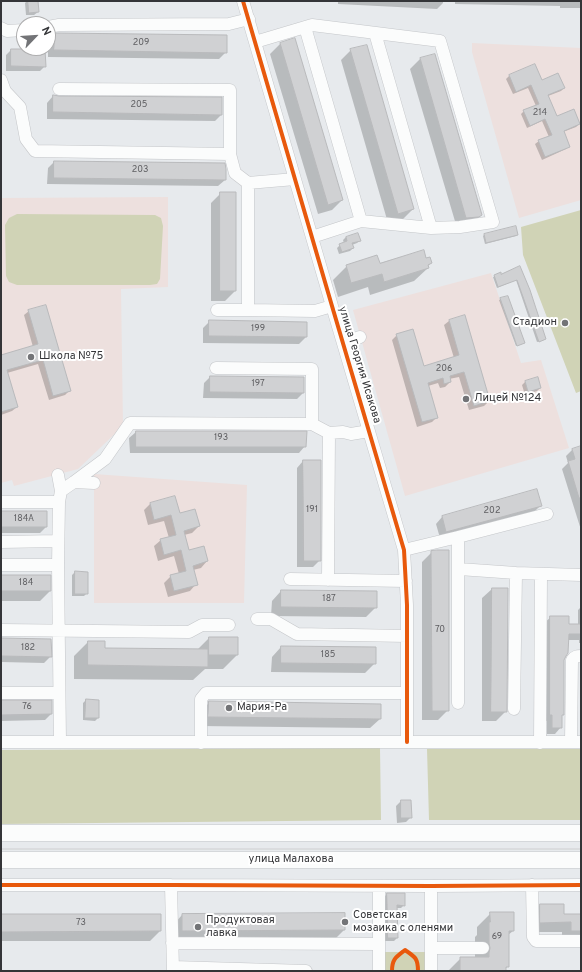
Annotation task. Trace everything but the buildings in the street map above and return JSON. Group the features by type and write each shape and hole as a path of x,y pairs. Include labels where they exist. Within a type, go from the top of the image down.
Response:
{"main road":[{"path":"1,833 581,833"},
{"name":"улица Малахова","path":"1,860 581,860"}],"street":[{"name":"улица Георгия Исакова","path":"243,1 404,550 407,636 407,742"},
{"path":"56,25 229,24 249,19"},
{"path":"255,42 312,25 440,41 493,222 460,227 431,228 361,221 312,237"},
{"path":"305,27 361,221"},
{"path":"1,28 7,31 16,30"},
{"path":"375,33 431,228"},
{"path":"1,80 5,92 20,107 26,139 35,151 230,154"},
{"path":"59,89 230,90 230,154 235,173 248,183 295,179"},
{"path":"248,183 248,310"},
{"path":"216,310 315,311 332,306"},
{"path":"343,342 360,337"},
{"path":"216,368 312,369 312,424"},
{"path":"1,502 60,496 74,482 105,459 130,423 312,424 329,433 343,432 351,434 369,431"},
{"path":"328,580 329,433"},
{"path":"58,475 60,496 58,541 60,742"},
{"path":"74,482 94,483"},
{"path":"404,550 547,514"},
{"path":"458,537 458,703"},
{"path":"1,542 58,541"},
{"path":"1,565 58,565"},
{"path":"459,569 581,575"},
{"path":"514,709 516,573"},
{"path":"540,743 541,574"},
{"path":"290,580 406,581"},
{"path":"257,619 271,619 297,634 407,636"},
{"path":"1,630 189,632 202,625 229,624"},
{"path":"1,742 576,742 572,660 577,656 581,656"},
{"path":"1,693 60,693"},
{"path":"201,743 201,699 206,693 406,693"},
{"path":"1,885 581,885"},
{"path":"171,885 173,969 306,971"},
{"path":"532,885 533,938 536,941 581,942"},
{"path":"379,886 379,971"},
{"path":"431,886 431,971"},
{"path":"172,943 379,944"},
{"path":"431,948 484,948"}],"shaded area":[{"path":"472,43 581,48 581,200 519,218 472,52"},
{"path":"168,197 168,287 121,289 123,426 78,469 14,486 12,480 1,483 1,198"},
{"name":"Лицей №124","path":"491,273 521,363 541,360 569,448 405,496 353,310"},
{"path":"94,474 247,485 244,603 94,603"}],"green space":[{"name":"Стадион","path":"581,210 581,391 576,393 523,255 521,227"},
{"path":"17,214 155,215 161,218 163,226 160,279 157,284 150,285 17,285 9,282 6,276 5,225 9,218"},
{"path":"380,748 381,820 1,824 1,750"},
{"path":"427,749 581,749 581,820 429,820"},
{"path":"385,952 427,952 427,971 385,971"}],"tram line":[{"path":"1,849 581,849"}],"cycle path":[{"path":"243,1 404,550 407,605 407,742"},
{"path":"1,885 581,885"},
{"path":"392,971 395,959 405,950 415,958 418,971"}],"place":[{"name":"Стадион","path":"565,323"},
{"name":"Школа №75","path":"31,357"},
{"name":"Лицей №124","path":"466,399"},
{"name":"Мария-Ра","path":"229,708"},
{"name":"Советская мозаика с оленями","path":"345,922"},
{"name":"Продуктовая лавка","path":"198,927"}]}
